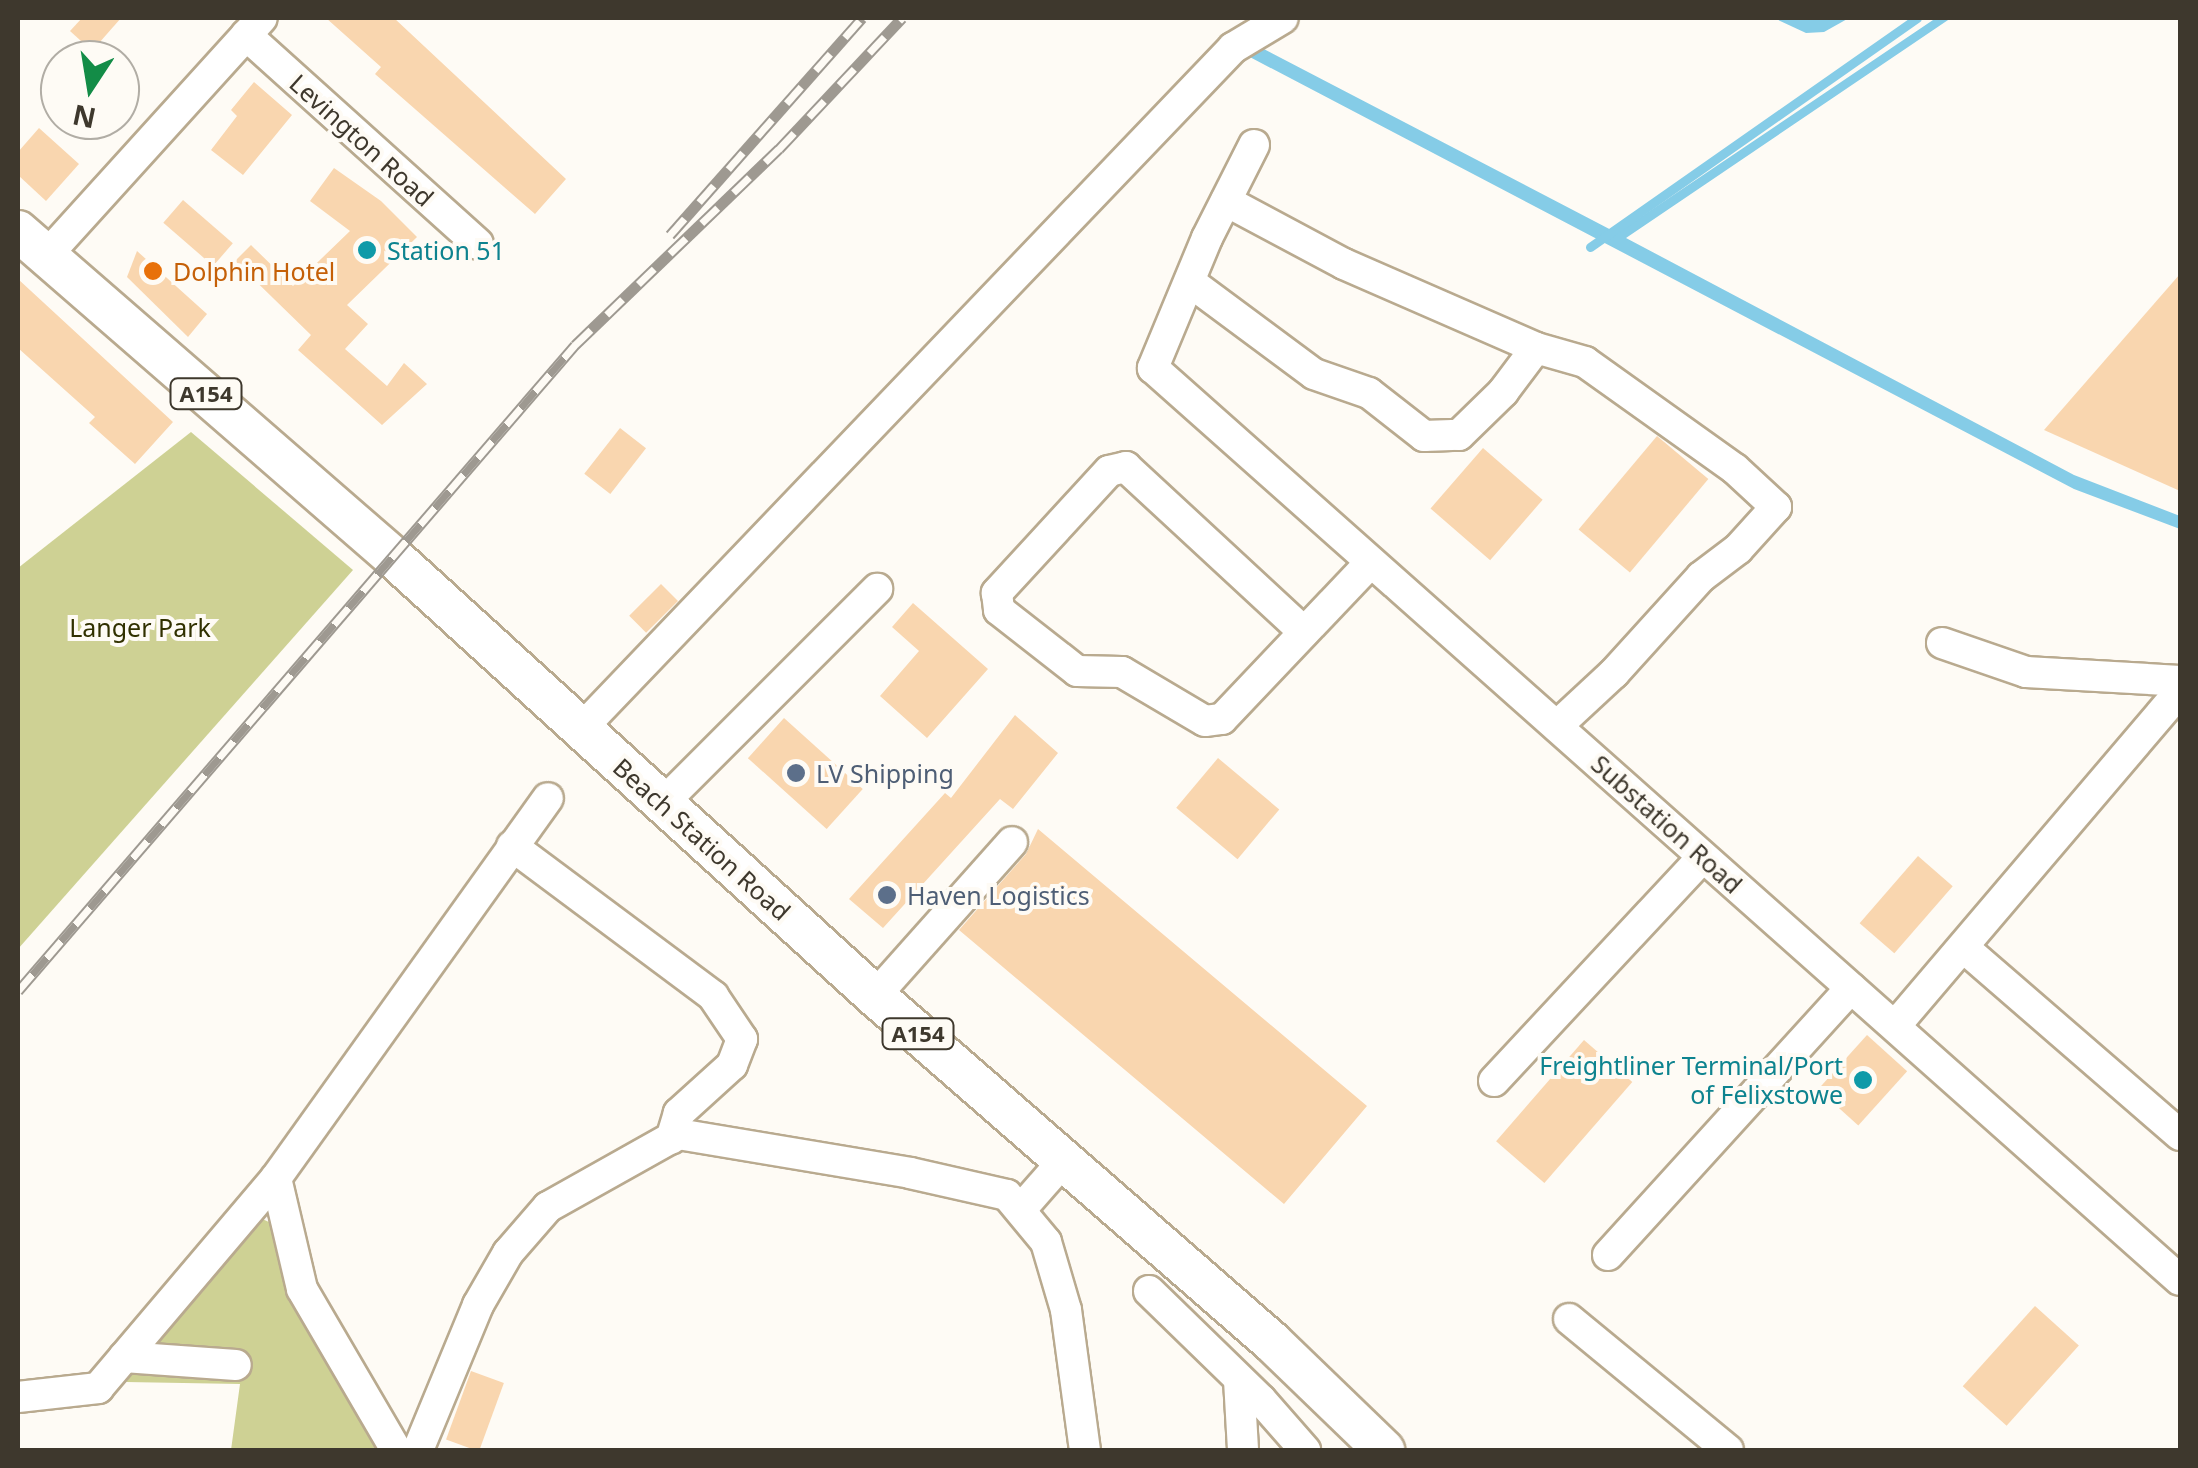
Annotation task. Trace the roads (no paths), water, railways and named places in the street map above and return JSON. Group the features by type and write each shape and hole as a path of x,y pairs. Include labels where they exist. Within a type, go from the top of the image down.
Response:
{"main road":[{"name":"Beach Station Road","path":"32,243 379,546 875,996 1272,1342 1384,1450"}],"street":[{"path":"581,729 1233,48 1283,18"},
{"path":"32,243 254,26"},
{"name":"Levington Road","path":"254,26 478,244"},
{"path":"1254,145 1190,282 1314,374 1369,393 1424,436 1459,434 1503,392 1536,348"},
{"path":"1226,201 1344,264 1536,348 1585,362 1735,469 1776,507 1738,550 1701,577 1614,673 1557,726"},
{"name":"Substation Road","path":"1190,282 1154,368 2180,1280"},
{"path":"1304,632 1126,467 1108,471 997,593 998,610 1077,671 1122,672 1205,721 1222,719 1372,562"},
{"path":"663,803 877,589"},
{"path":"1942,643 2026,672 2180,680"},
{"path":"1895,1026 2180,691"},
{"path":"18,1397 98,1388 276,1178 548,798"},
{"path":"875,996 1012,842"},
{"path":"512,846 713,996 742,1039 732,1065 679,1113 671,1139"},
{"path":"1494,1082 1703,856"},
{"path":"1963,946 2180,1135"},
{"path":"1608,1255 1851,988"},
{"path":"418,1450 478,1305 508,1253 548,1206 678,1134 910,1172 1007,1195 1022,1208 1046,1242 1066,1310 1085,1450"},
{"path":"1022,1208 1066,1159"},
{"path":"276,1178 302,1289 396,1450"},
{"path":"1149,1291 1305,1450"},
{"path":"1569,1320 1728,1450"},
{"path":"124,1357 236,1365"},
{"path":"1239,1380 1243,1450"}],"water":[{"path":"1774,18 1849,18 1824,32 1806,33"},
{"path":"1936,18 1951,18 1626,238 2074,475 2180,516 2180,529 2074,489 1246,55 1256,45 1617,233"}],"waterway":[{"path":"1590,247 1917,18"}],"railway":[{"path":"670,235 862,18"},
{"path":"18,991 575,345 779,149 902,18"}],"place":[{"name":"Station 51","path":"367,250"},
{"name":"Dolphin Hotel","path":"153,271"},
{"name":"LV Shipping","path":"796,773"},
{"name":"Haven Logistics","path":"887,895"},
{"name":"Freightliner Terminal/Port of Felixstowe","path":"1863,1080"}],"park label":[{"name":"Langer Park","path":"140,627"}]}
